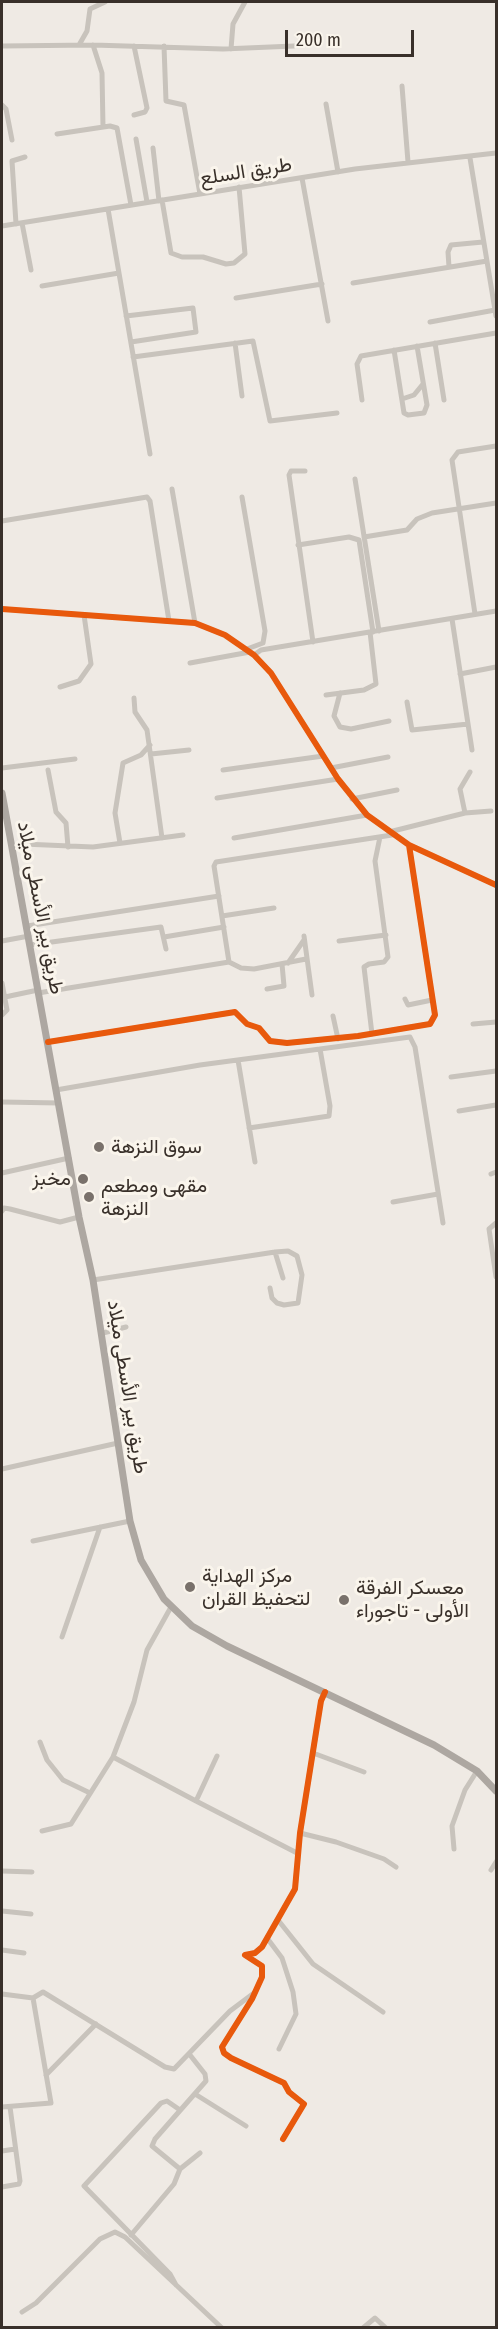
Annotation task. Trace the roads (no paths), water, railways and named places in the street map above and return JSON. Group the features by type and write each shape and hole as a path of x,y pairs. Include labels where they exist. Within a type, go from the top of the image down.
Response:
{"main road":[{"name":"طريق بير الأسطى ميلاد","path":"2,793 5,834 12,848 29,936 79,1217 103,1333 130,1521 141,1560 171,1607 192,1626 227,1647 434,1745 477,1771 496,1791"}],"street":[{"path":"79,45 87,32 90,9 105,2"},
{"path":"231,49 233,24 245,2"},
{"path":"93,45 102,72 103,127"},
{"path":"2,46 93,45 231,49 294,46"},
{"path":"134,46 147,108 145,112 134,115"},
{"path":"164,46 166,101 184,105 200,194"},
{"path":"402,86 408,162"},
{"path":"326,104 338,172"},
{"path":"2,105 6,110 12,140"},
{"path":"57,134 103,127 114,127 120,132 131,205"},
{"path":"136,139 147,202"},
{"path":"153,148 160,200 171,253 182,257 203,257 226,264 240,259 246,250 240,187"},
{"name":"طريق السلع","path":"2,226 338,172 408,162 470,158 496,153"},
{"path":"25,157 12,161 19,223 32,270"},
{"path":"430,322 496,313 470,158"},
{"path":"302,178 328,321"},
{"path":"108,209 150,454"},
{"path":"449,267 448,252 451,245 483,242"},
{"path":"353,283 487,261"},
{"path":"42,286 118,273"},
{"path":"236,298 322,284"},
{"path":"126,316 193,308 196,332 130,342"},
{"path":"362,400 358,357 496,333"},
{"path":"133,357 250,341 255,344 270,421 337,413"},
{"path":"234,343 242,396"},
{"path":"435,343 444,400"},
{"path":"394,350 406,415 424,413 427,405 417,346"},
{"path":"402,399 414,395 423,384"},
{"path":"475,614 453,456 462,450 496,446"},
{"path":"305,471 291,471 289,475 313,642"},
{"path":"326,694 364,690 376,684 374,631 355,478"},
{"path":"172,489 195,623"},
{"path":"2,521 147,497 150,501 170,621"},
{"path":"242,497 265,631 263,643 250,652"},
{"path":"364,537 407,530 421,516 496,503"},
{"path":"298,545 349,537 358,540 374,631"},
{"path":"2,609 195,623 225,634 250,652 282,689 338,779 367,815 390,834 409,845 496,885"},
{"path":"190,663 496,610"},
{"path":"60,687 79,681 91,664 84,615"},
{"path":"452,619 472,750"},
{"path":"460,674 496,667"},
{"path":"340,693 334,716 340,727 351,729 389,722"},
{"path":"134,698 135,712 146,726 150,745 162,838"},
{"path":"407,702 412,730 468,724"},
{"path":"120,843 115,813 123,763 141,755 150,745"},
{"path":"151,754 189,750"},
{"path":"224,770 323,756"},
{"path":"331,768 388,757"},
{"path":"2,768 75,759"},
{"path":"48,770 56,812 66,824 68,847"},
{"path":"465,813 460,789 470,771"},
{"path":"217,798 338,779"},
{"path":"352,799 397,790"},
{"path":"229,962 214,866 216,862 380,837 465,813 490,811"},
{"path":"234,838 367,815"},
{"path":"12,848 23,844 68,847 183,835"},
{"path":"372,1034 364,971 366,965 387,960 386,935 375,861 380,837"},
{"path":"48,1042 235,1011 272,1042 302,1043 338,1039 430,1024 434,1018 432,1000 409,845"},
{"path":"27,926 219,896"},
{"path":"222,916 274,908"},
{"path":"30,945 157,927 162,928 166,949"},
{"path":"164,937 224,927"},
{"path":"339,941 386,935"},
{"path":"2,941 29,936"},
{"path":"267,989 284,986 285,964 304,938 312,995"},
{"path":"4,997 229,962 247,969 306,959"},
{"path":"2,983 7,1010 2,1015"},
{"path":"405,999 407,1005 432,1000"},
{"path":"333,1016 338,1039"},
{"path":"473,1024 496,1022"},
{"path":"56,1090 238,1060 406,1037 413,1040 443,1223"},
{"path":"249,1128 329,1116 330,1106 320,1049"},
{"path":"238,1060 255,1162"},
{"path":"452,1077 496,1071"},
{"path":"2,1102 59,1103"},
{"path":"459,1111 496,1106"},
{"path":"2,1173 69,1158"},
{"path":"393,1202 438,1194"},
{"path":"2,1211 4,1208 10,1209 60,1222 79,1217"},
{"path":"496,1223 489,1230 496,1277"},
{"path":"93,1280 288,1251 298,1258 303,1282 298,1302 284,1305 277,1303 272,1298 270,1288"},
{"path":"275,1252 283,1278"},
{"path":"103,1333 126,1327"},
{"path":"2,1468 118,1443"},
{"path":"33,1541 130,1521"},
{"path":"62,1637 100,1527"},
{"path":"42,1831 69,1826 113,1757 134,1702 147,1650 171,1607"},
{"path":"283,2139 304,2104 289,2092 281,2081 231,2058 221,2050 256,1992 262,1966 245,1955 255,1953 267,1938 295,1889 300,1833 321,1701 326,1692"},
{"path":"40,1742 47,1760 63,1780 90,1793"},
{"path":"313,1753 364,1772"},
{"path":"196,1801 217,1756"},
{"path":"113,1757 297,1853"},
{"path":"454,1849 452,1826 465,1790 477,1771"},
{"path":"300,1833 336,1842 384,1859 396,1867"},
{"path":"491,1870 496,1862"},
{"path":"2,1871 32,1872"},
{"path":"2,1911 31,1914"},
{"path":"278,1920 313,1964 383,2012"},
{"path":"267,1938 282,1958 295,2006 295,2020 279,2049"},
{"path":"2,1950 24,1953"},
{"path":"2,1994 33,1998 43,1992 170,2069 178,2067 230,2011 256,1992"},
{"path":"2,2107 51,2103 33,1998"},
{"path":"46,2075 96,2024"},
{"path":"180,2169 152,2146 207,2077 190,2055"},
{"path":"195,2094 246,2126"},
{"path":"176,2285 170,2274 84,2186 161,2103 167,2101 180,2110"},
{"path":"2,2187 20,2183 10,2107"},
{"path":"2,2151 15,2150"},
{"path":"131,2235 174,2184 180,2169 200,2153"},
{"path":"22,2312 36,2303 109,2232 125,2237 222,2328"},
{"path":"363,2328 375,2318 386,2328"}],"place":[{"name":"سوق النزهة","path":"99,1147"},
{"name":"مخبز","path":"83,1179"},
{"name":"مقهى ومطعم النزهة","path":"89,1197"},
{"name":"مركز الهداية لتحفيظ القران","path":"190,1587"},
{"name":"معسكر الفرقة الأولى - تاجوراء","path":"344,1600"}]}
